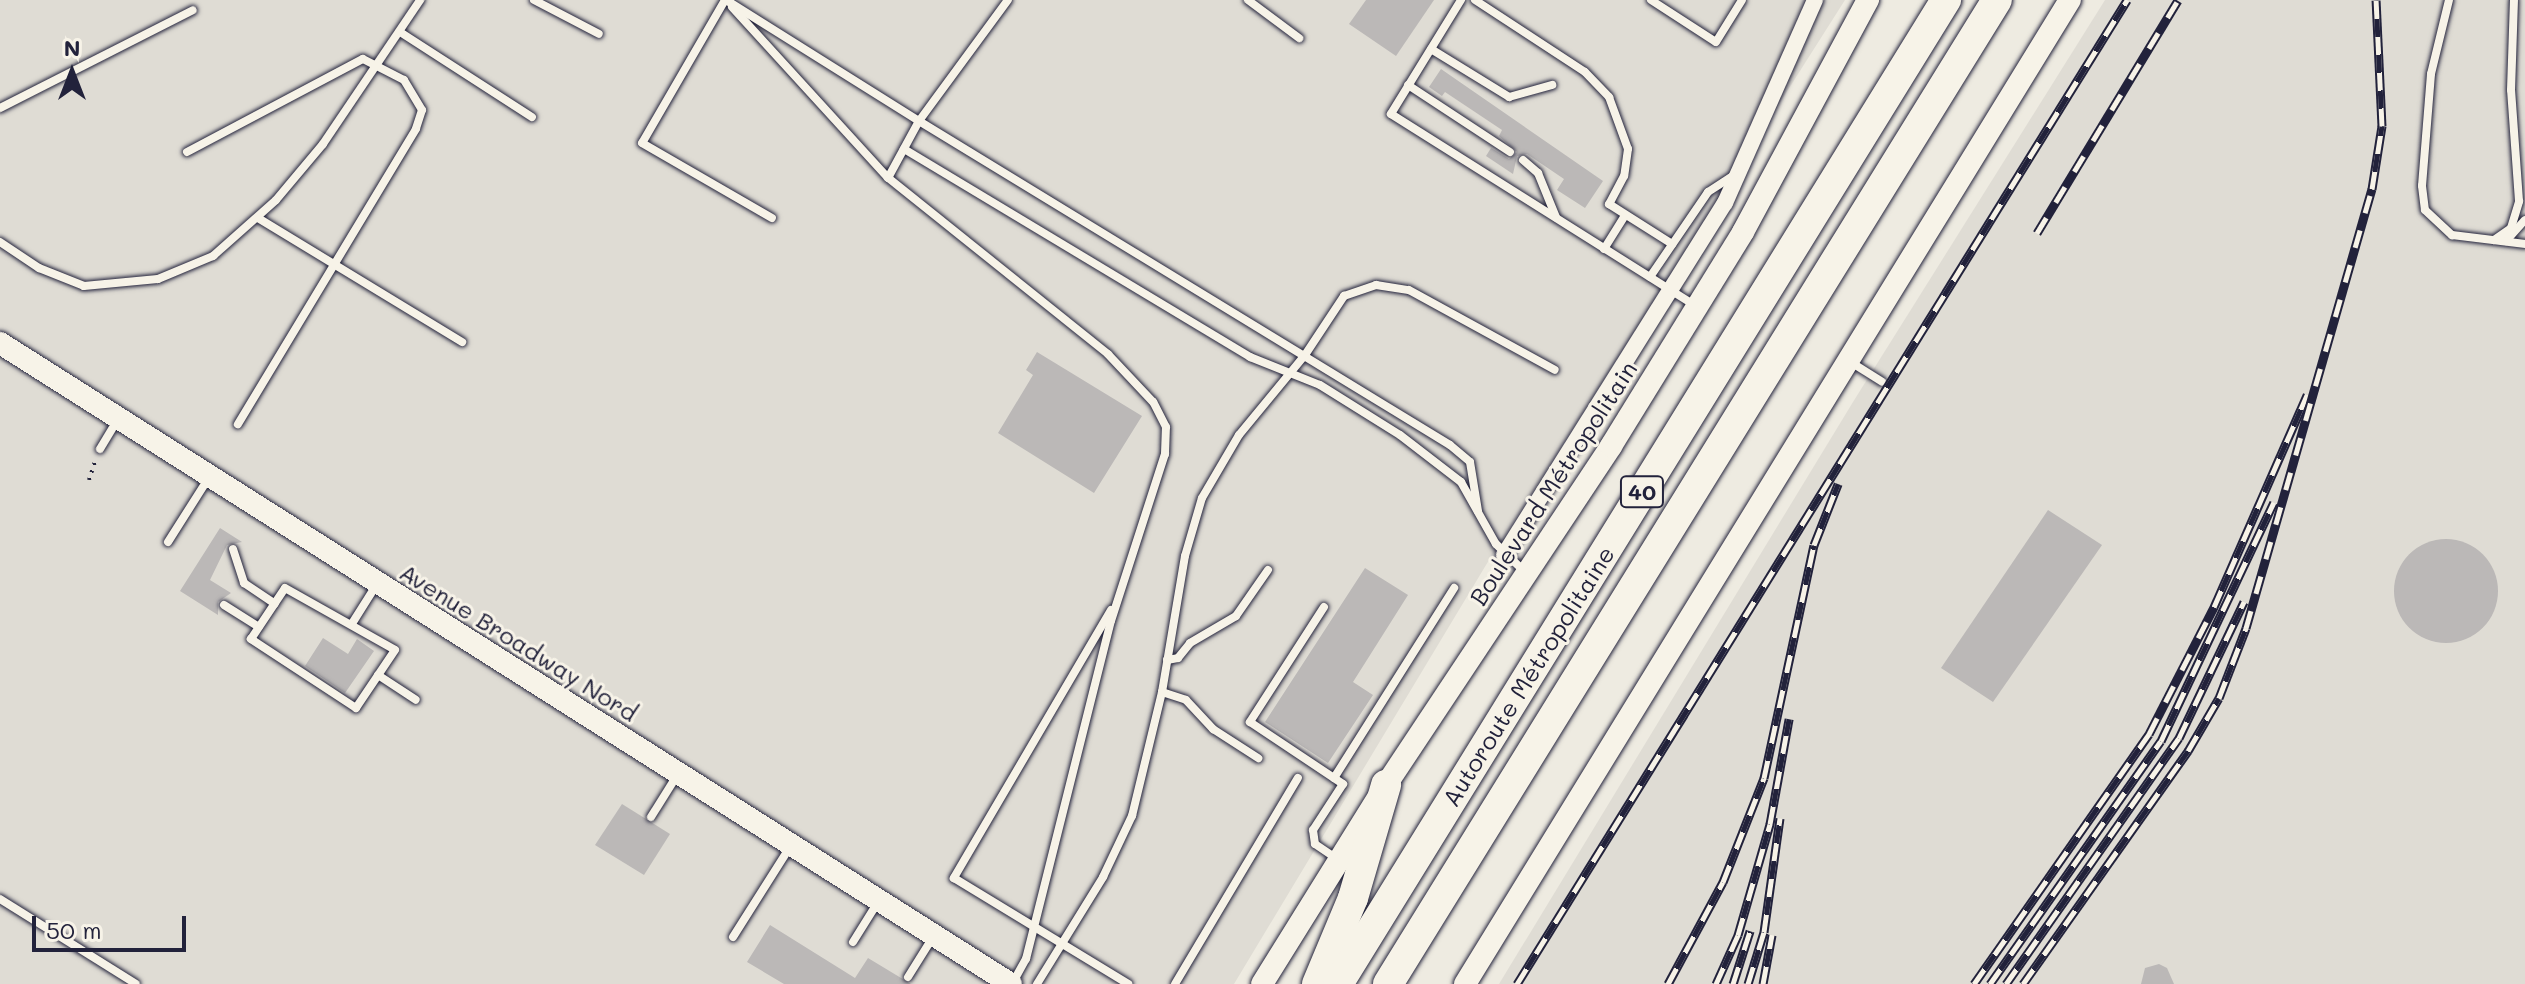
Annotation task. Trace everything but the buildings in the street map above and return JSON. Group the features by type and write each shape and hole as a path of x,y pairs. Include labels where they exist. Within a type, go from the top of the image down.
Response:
{"highway":[{"name":"Autoroute Métropolitaine","path":"1338,984 1946,0"},
{"name":"Autoroute Métropolitaine","path":"1388,984 1997,0"},
{"path":"1413,984 1584,667"},
{"path":"1317,984 1353,898 1386,785"}],"main road":[{"name":"Boulevard Métropolitain","path":"1262,984 1386,785 1527,574 1697,306 1868,0"},
{"path":"1465,984 2070,0"},
{"name":"Avenue Broadway Nord","path":"0,343 1004,982"}],"street":[{"path":"1504,555 1671,290 1741,171 1815,0"}],"lane":[{"path":"0,242 65,281 133,285 213,256 258,218 323,144 420,0"},
{"path":"534,0 599,34"},
{"path":"725,0 1464,455 1474,472 1478,511"},
{"path":"725,0 888,178 1108,354 1163,416 1165,454 1120,595 1026,959 1004,982"},
{"path":"725,0 642,143 772,218"},
{"path":"888,178 919,121 1008,0"},
{"path":"1248,0 1299,38"},
{"path":"1461,0 1391,114 1697,306"},
{"path":"1475,0 1585,72 1609,97 1628,149 1624,176 1609,204 1672,244"},
{"path":"1651,0 1716,42 1742,0"},
{"path":"2449,0 2431,74 2422,198 2439,228 2481,242 2525,242"},
{"path":"2481,242 2504,235 2519,201 2511,90 2514,0"},
{"path":"0,108 193,10"},
{"path":"400,32 532,117"},
{"path":"1431,49 1509,97 1552,85"},
{"path":"187,152 350,63 363,59 404,80 422,110 416,129 238,424"},
{"path":"1408,85 1510,152"},
{"path":"904,149 1250,357 1290,372 1409,442 1461,482 1504,555 1527,574"},
{"path":"1523,160 1538,173 1556,218"},
{"path":"1650,277 1708,192 1741,171"},
{"path":"1604,249 1625,215"},
{"path":"258,218 462,342"},
{"path":"2501,243 2516,235 2525,220"},
{"path":"1037,984 1124,837 1162,692 1185,556 1202,498 1239,435 1305,355 1344,296 1357,288 1390,285 1422,297 1555,370"},
{"path":"1847,359 1882,382"},
{"path":"100,449 118,418"},
{"path":"168,542 210,476"},
{"path":"233,549 244,583 275,604"},
{"path":"1167,660 1178,658 1190,643 1236,616 1268,570"},
{"path":"353,622 378,583"},
{"path":"285,588 327,615 353,622 395,650 356,708 251,639 275,604 285,588"},
{"path":"1334,778 1454,588"},
{"path":"1120,595 954,878 1128,984"},
{"path":"224,605 259,627"},
{"path":"1324,607 1250,722 1343,784 1313,837 1319,848 1339,860"},
{"path":"378,675 416,700"},
{"path":"1162,692 1186,700 1213,729 1258,758"},
{"path":"651,817 679,774"},
{"path":"1175,984 1298,778"},
{"path":"733,937 791,845"},
{"path":"0,899 136,984"},
{"path":"853,942 879,901"},
{"path":"908,977 934,935"}],"path":[{"path":"89,480 100,449"}],"shaded area":[{"path":"0,0 1845,0 1486,565 1234,984 0,984"},
{"path":"2105,0 2525,0 2525,984 1499,984 1853,402"}],"railway":[{"path":"1517,984 2127,0"},
{"path":"2037,233 2178,0"},
{"path":"2023,984 2188,751 2219,698 2246,628 2372,189 2382,126 2376,0"},
{"path":"1974,984 2149,734 2214,607 2307,395"},
{"path":"1668,984 1723,882 1764,778 1814,545 1838,484"},
{"path":"1990,984 2161,741 2274,502"},
{"path":"2006,984 2179,738 2244,602"},
{"path":"1716,984 1738,935 1770,824 1789,719"},
{"path":"1748,984 1764,932 1780,818"},
{"path":"1733,984 1750,931"},
{"path":"1763,984 1772,935"}]}
